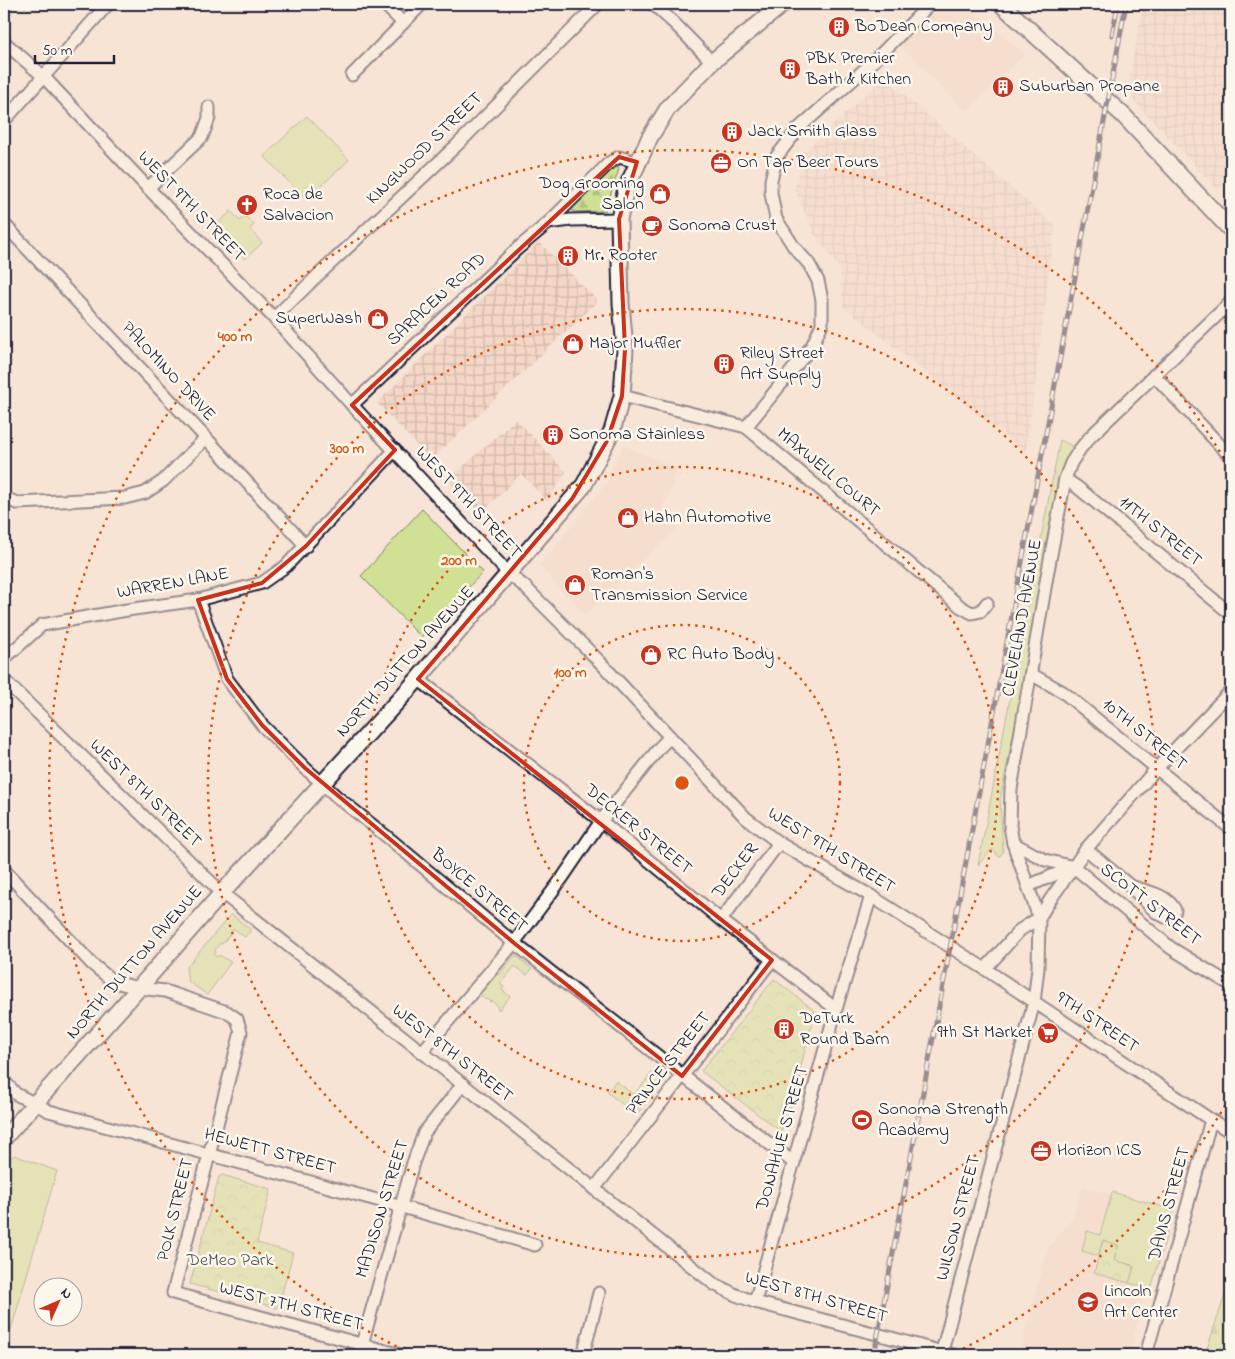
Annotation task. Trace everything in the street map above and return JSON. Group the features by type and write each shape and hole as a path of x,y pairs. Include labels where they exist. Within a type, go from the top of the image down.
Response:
{"main road":[{"name":"NORTH DUTTON AVENUE","path":"4,1138 321,783 418,679 510,574 584,485 612,431 622,396 625,349 619,219 626,189 637,162 668,108 712,62 782,4"},
{"path":"1001,4 1124,116 1231,230"}],"street":[{"path":"4,121 108,4"},
{"path":"384,4 403,23"},
{"path":"352,75 422,4"},
{"name":"KINGWOOD STREET","path":"274,318 457,145 598,4"},
{"path":"653,4 712,62"},
{"path":"746,427 812,346 822,324 822,300 818,281 809,264 794,247 776,220 771,193 771,180 777,156 799,128 875,60 930,4"},
{"name":"WEST 9TH STREET","path":"4,42 43,76 274,318 352,405 510,574 599,661 746,818 779,843 870,896 943,943"},
{"path":"148,188 202,137 209,118 209,107"},
{"name":"SARACEN ROAD","path":"352,405 517,249 548,223 609,163 619,158 637,162"},
{"path":"548,223 571,220 619,219"},
{"name":"PALOMINO DRIVE","path":"4,224 306,546"},
{"name":"CLEVELAND AVENUE","path":"1034,1002 1038,968 1039,918 1013,843 1010,826 1011,789 1065,479 1080,448 1091,436 1231,302"},
{"path":"1154,375 1231,457"},
{"name":"MAXWELL COURT","path":"622,396 746,427 961,607 972,613 981,611 986,603"},
{"path":"4,498 17,503 31,503 125,498 145,493 163,481 206,438"},
{"name":"WARREN LANE","path":"4,659 42,625 198,600 262,583 286,566 306,546 395,450"},
{"name":"11TH STREET","path":"1065,479 1231,614"},
{"name":"BOYCE STREET","path":"198,600 227,679 262,725 321,783 514,943 794,1163"},
{"name":"10TH STREET","path":"1031,674 1063,692 1231,829"},
{"name":"DECKER STREET","path":"418,679 601,821 721,920 836,1009"},
{"name":"WEST 8TH STREET","path":"4,680 222,893 714,1284 755,1302 945,1354"},
{"path":"985,969 1020,930 1039,918 1086,848 1157,768 1231,691"},
{"path":"422,1052 514,943 563,877 601,821 660,746 670,737"},
{"name":"DECKER","path":"721,920 779,843"},
{"path":"1013,843 1045,860 1074,867"},
{"path":"1086,848 1130,886"},
{"path":"1028,886 1074,867"},
{"name":"SCOTT STREET","path":"1074,867 1171,948 1231,985"},
{"path":"4,870 92,964 114,982 139,988"},
{"name":"DONAHUE STREET","path":"755,1302 836,1009 870,896"},
{"name":"9TH STREET","path":"943,943 1231,1132"},
{"name":"PRINCE STREET","path":"594,1189 772,960"},
{"name":"POLK STREET","path":"139,988 165,991 227,1012 237,1019 241,1032 173,1293"},
{"name":"WILSON STREET","path":"945,1354 1034,1002"},
{"name":"HEWETT STREET","path":"4,1081 16,1094 49,1111 400,1206 535,1245"},
{"name":"MADISON STREET","path":"360,1350 400,1206 424,1133 463,1084"},
{"name":"DAVIS STREET","path":"1146,1355 1173,1276 1211,1120"},
{"name":"WEST 7TH STREET","path":"173,1293 360,1350 401,1355"},
{"path":"583,1355 599,1293"}],"highlighted area":[{"path":"619,157 637,162 619,219 625,349 622,396 607,441 572,499 418,679 772,960 682,1076 514,943 305,768 262,725 227,679 198,600 262,583 306,546 395,450 352,405"}],"shaded area":[{"path":"940,4 964,4 1025,54 966,112 899,44"},
{"path":"1143,4 1231,4 1231,178 1218,190 1133,100 1129,84"},
{"path":"884,77 1055,226 1026,453 843,306 840,269 813,232 795,189 803,153"},
{"path":"539,242 598,301 431,460 377,403"},
{"path":"516,419 566,472 547,501 521,474 480,514 448,480"},
{"path":"623,445 679,469 661,511 684,522 607,594 609,596 605,600 602,598 585,615 539,566 606,483"},
{"name":"Lincoln Art Center","path":"1083,1186 1167,1212 1129,1355 1019,1355 1048,1248 1072,1219"}],"green space":[{"path":"307,116 349,160 306,200 264,156"},
{"path":"615,166 619,169 605,211 574,212 571,209"},
{"path":"231,211 240,221 245,216 254,225 250,229 262,243 245,259 214,227"},
{"path":"1060,440 1072,446 1000,799 1003,852 999,857 992,849 978,865"},
{"path":"422,509 483,572 421,637 361,576"},
{"path":"231,914 251,930 245,937 234,929 215,950 214,955 217,957 219,955 231,962 207,995 188,981 186,968"},
{"path":"515,955 532,969 527,975 515,966 500,984 504,987 502,990 510,996 499,1010 498,1006 492,1001 486,1000 479,994 496,973 499,975"},
{"path":"774,979 815,1011 792,1101 781,1132 701,1071"},
{"path":"655,1069 666,1078 636,1115 607,1092 616,1081 634,1095"},
{"path":"14,1155 57,1171 11,1330 4,1320 4,1165"},
{"name":"DeMeo Park","path":"222,1175 271,1189 257,1243 293,1253 278,1308 190,1284 219,1177"},
{"path":"1112,1192 1174,1210 1151,1289 1129,1283 1134,1266 1114,1260 1118,1245 1103,1240 1098,1256 1082,1251 1087,1231 1100,1235"},
{"path":"1103,1240 1118,1245 1114,1260 1134,1266 1129,1283 1094,1273"},
{"path":"1231,1277 1231,1355 1205,1355"}],"railway":[{"path":"1112,35 1118,4"},
{"path":"874,1355 1126,4"}],"place":[{"name":"BoDean Company","path":"839,27"},
{"name":"PBK Premier Bath & Kitchen","path":"790,69"},
{"name":"Suburban Propane","path":"1003,87"},
{"name":"Jack Smith Glass","path":"732,132"},
{"name":"On Tap Beer Tours","path":"721,163"},
{"name":"Dog Grooming Salon","path":"660,194"},
{"name":"Roca de Salvacion","path":"247,205"},
{"name":"Sonoma Crust","path":"652,226"},
{"name":"Mr. Rooter","path":"568,256"},
{"name":"SuperWash","path":"378,319"},
{"name":"Major Muffler","path":"573,344"},
{"name":"Riley Street Art Supply","path":"724,364"},
{"name":"Sonoma Stainless","path":"553,435"},
{"name":"Hahn Automotive","path":"628,518"},
{"name":"Roman's Transmission Service","path":"575,585"},
{"name":"RC Auto Body","path":"651,655"},
{"name":"DeTurk Round Barn","path":"784,1029"},
{"name":"9th St Market","path":"1048,1033"},
{"name":"Sonoma Strength Academy","path":"862,1120"},
{"name":"Horizon ICS","path":"1041,1151"},
{"name":"Lincoln Art Center","path":"1088,1302"}]}
